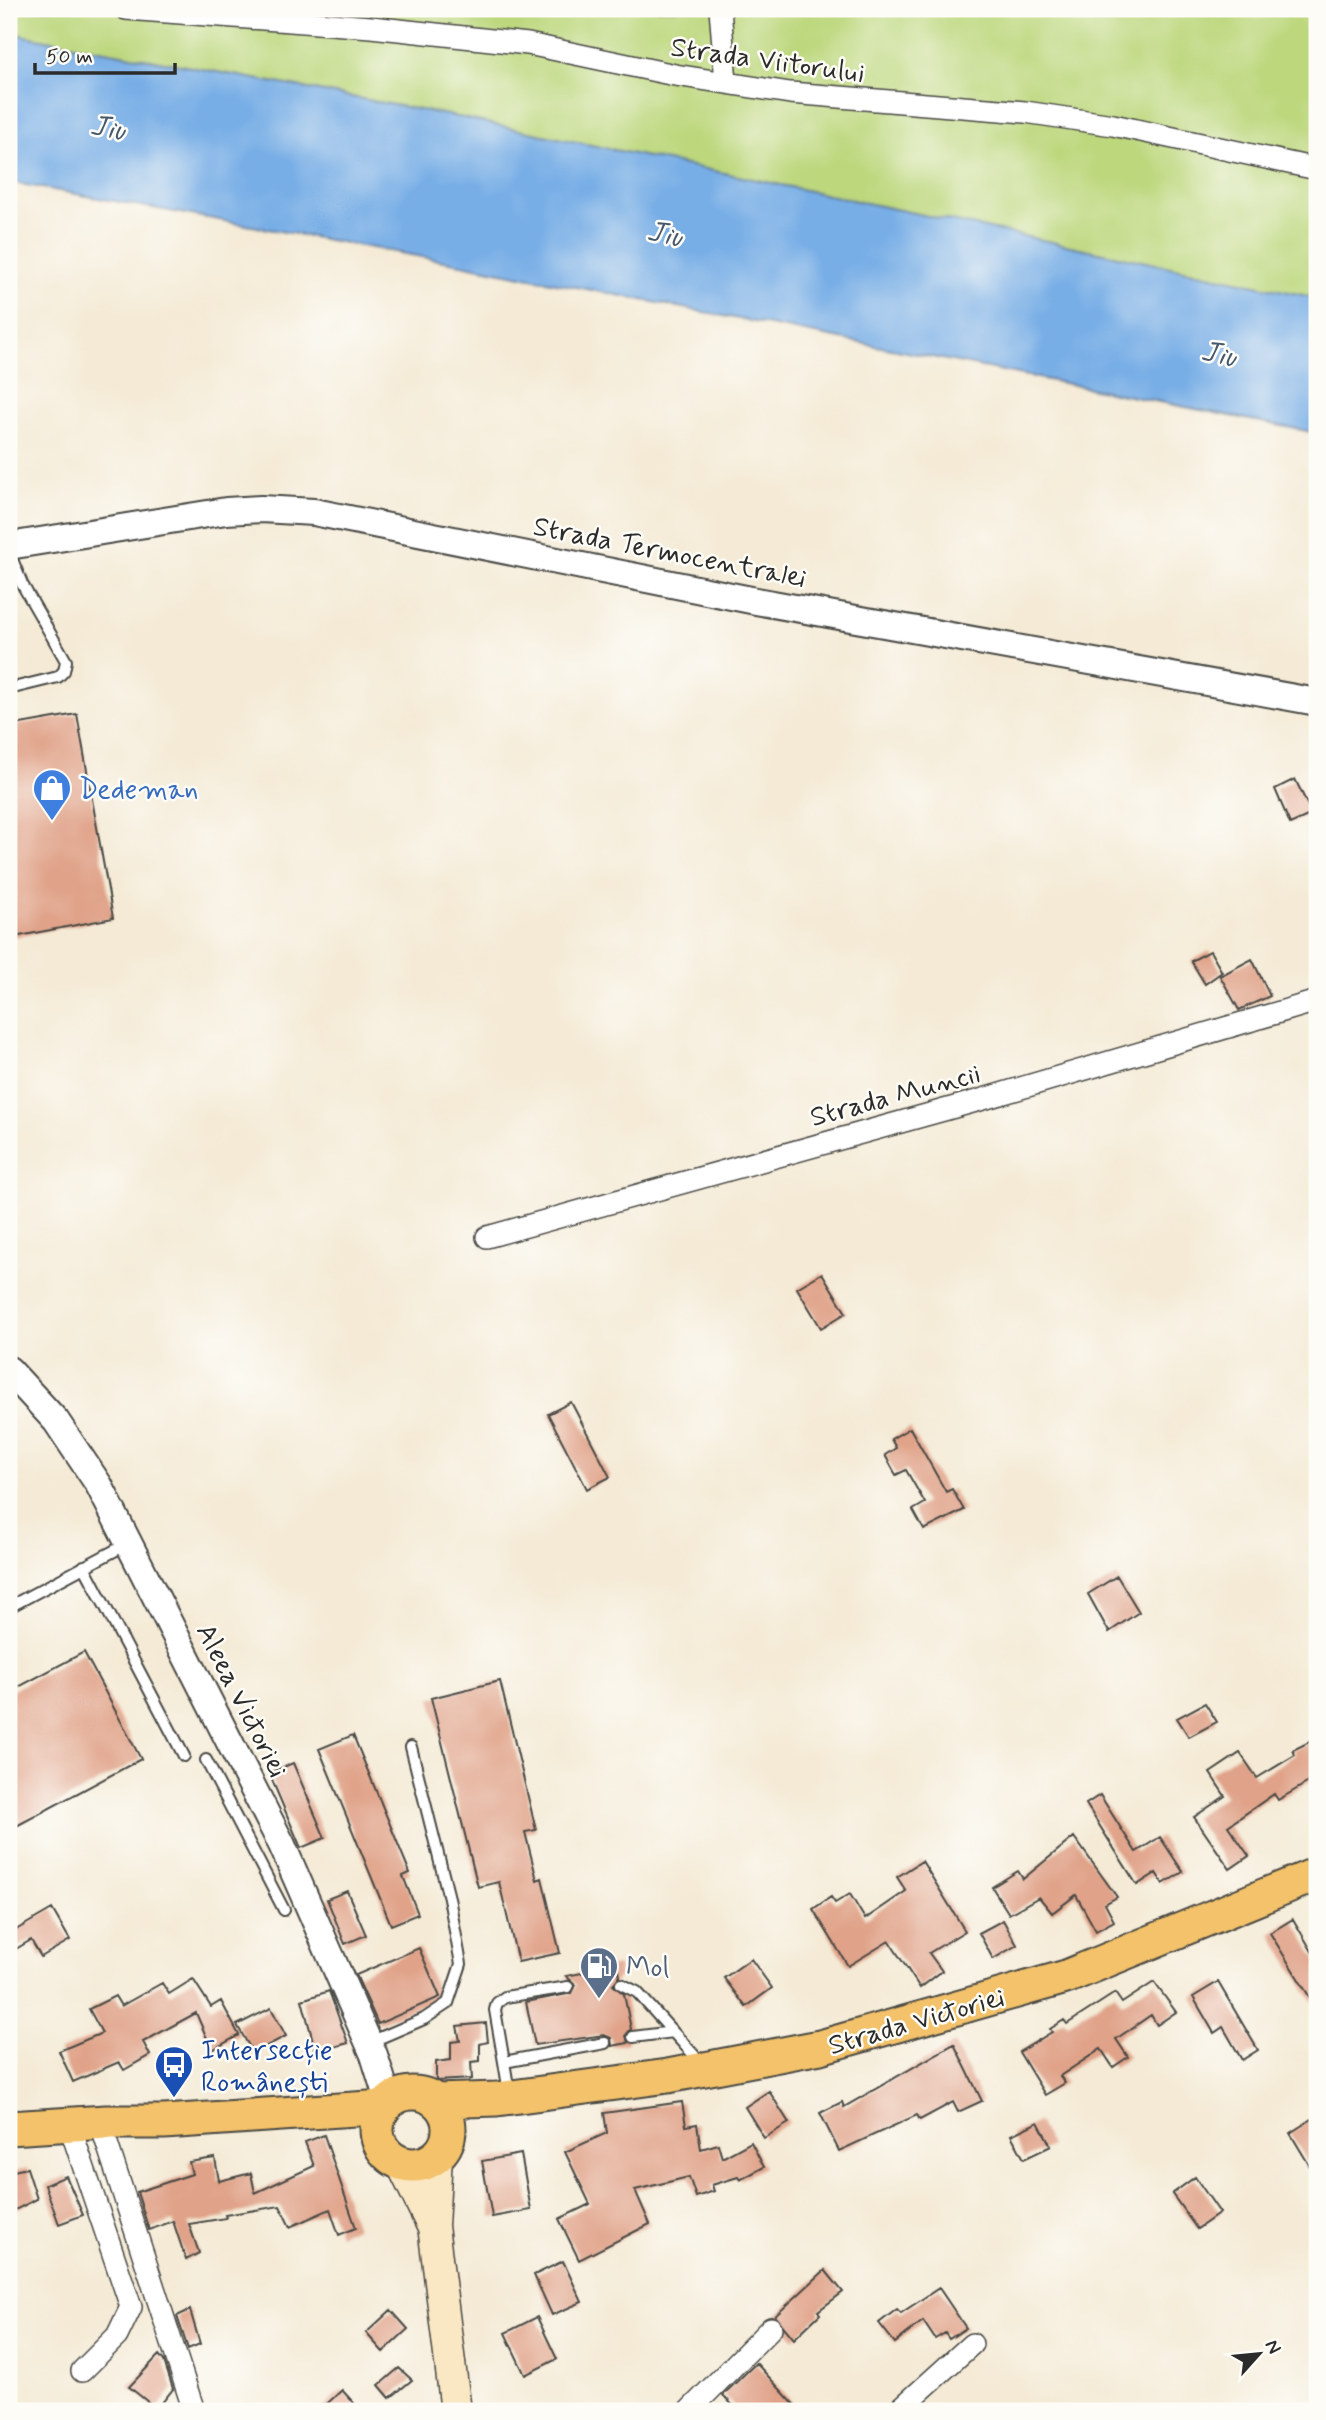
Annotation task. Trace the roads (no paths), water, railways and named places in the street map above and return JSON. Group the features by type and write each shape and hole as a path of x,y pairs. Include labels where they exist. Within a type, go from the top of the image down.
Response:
{"main road":[{"name":"Strada Victoriei","path":"399,2109 503,2098 707,2070 820,2047 1066,1977 1317,1874"},
{"path":"401,2163 426,2163 477,2113 503,2098"},
{"path":"399,2109 383,2150 401,2163 433,2226"},
{"path":"9,2128 164,2122 313,2110 399,2109 448,2122 441,2151 433,2226 456,2411"}],"street":[{"name":"Strada Viitorului","path":"126,9 381,28 528,44 675,75 790,93 1025,112 1113,125 1317,169"},
{"path":"720,9 726,82"},
{"name":"Strada Termocentralei","path":"9,545 226,511 261,509 314,512 756,601 1317,702"},
{"name":"Strada Muncii","path":"487,1237 980,1100 1317,1001"},
{"name":"Aleea Victoriei","path":"18,1380 56,1421 86,1464 128,1543 282,1845 399,2109"},
{"path":"82,2371 117,2336 131,2307 85,2123"},
{"path":"85,2123 194,2411"},
{"path":"689,2411 771,2328"},
{"path":"898,2411 972,2344"}],"lane":[{"path":"9,552 22,584 66,661 64,671 58,677 9,689"},
{"path":"9,1607 128,1543"},
{"path":"84,1566 184,1756"},
{"path":"371,2049 448,2003 461,1964 449,1898 411,1747"},
{"path":"206,1760 284,1910"},
{"path":"621,1984 637,1992 707,2070"},
{"path":"503,2098 504,2062 495,2010 497,2003 505,1997 568,1987"},
{"path":"633,2037 673,2032"},
{"path":"504,2062 605,2043"}],"water":[{"name":"Jiu","path":"9,33 458,117 1317,298 1317,433 455,263 9,182"}],"place":[{"name":"Dedeman","path":"52,822"},
{"name":"Mol","path":"599,2000"},
{"name":"Intersecție Românești","path":"174,2099"}]}
